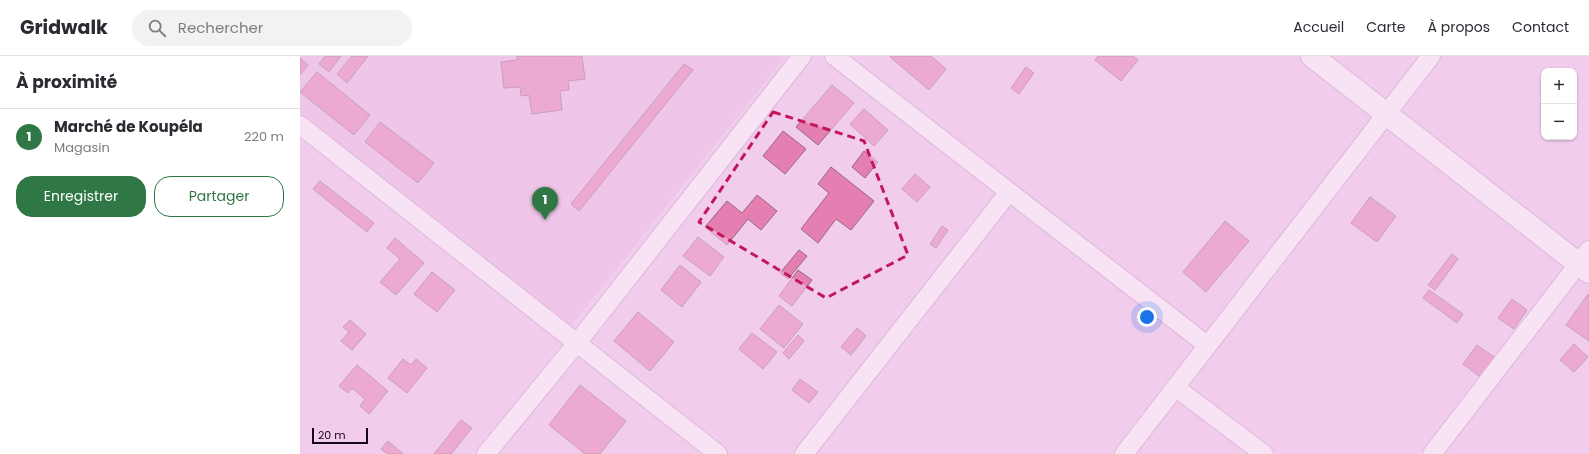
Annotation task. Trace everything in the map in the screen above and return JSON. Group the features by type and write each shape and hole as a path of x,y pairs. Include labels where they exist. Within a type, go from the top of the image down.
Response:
{"street":[{"path":"486,454 577,343 802,56"},
{"path":"834,56 1207,345"},
{"path":"1312,56 1386,114 1586,262 1432,454"},
{"path":"1124,454 1431,56"},
{"path":"300,125 718,454"},
{"path":"804,454 1010,192"},
{"path":"1175,386 1264,454"}],"highlighted area":[{"path":"773,112 864,141 908,255 826,298 699,222"}],"shaded area":[{"path":"300,56 786,56 569,328 300,112"}],"building":[{"path":"325,56 341,56 329,72 319,64"},
{"path":"352,56 368,56 347,83 337,74"},
{"path":"517,56 582,56 585,79 568,81 569,90 560,91 562,110 532,114 529,95 521,96 520,87 504,88 501,62 517,60"},
{"path":"931,56 946,69 929,90 890,57"},
{"path":"1098,56 1133,56 1138,60 1121,81 1095,60"},
{"path":"300,58 308,65 300,75"},
{"path":"684,64 693,70 579,211 571,204"},
{"path":"1026,67 1034,73 1019,94 1011,88"},
{"path":"317,72 370,115 354,135 300,92"},
{"path":"832,85 854,103 818,145 796,127"},
{"path":"864,109 888,130 874,146 850,124"},
{"path":"380,122 434,163 418,183 365,142"},
{"path":"783,131 806,149 785,174 763,156"},
{"path":"864,151 878,162 865,178 852,167"},
{"path":"831,167 874,201 851,230 836,219 818,243 801,229 829,193 818,184"},
{"path":"915,174 930,187 917,202 902,189"},
{"path":"320,181 374,223 367,232 313,189"},
{"path":"757,195 777,211 761,230 748,219 727,245 705,227 727,201 742,213"},
{"path":"1370,197 1396,216 1377,242 1351,223"},
{"path":"1225,221 1249,241 1206,292 1183,272"},
{"path":"942,226 948,230 936,248 930,244"},
{"path":"698,237 724,257 710,276 683,256"},
{"path":"395,238 424,263 396,295 380,282 400,259 387,248"},
{"path":"799,250 807,256 788,279 780,273"},
{"path":"1452,254 1458,259 1435,290 1428,285"},
{"path":"680,265 701,282 682,307 661,290"},
{"path":"798,270 812,280 792,306 779,296"},
{"path":"432,272 455,290 437,312 414,294"},
{"path":"1429,290 1463,314 1457,323 1423,298"},
{"path":"1588,294 1589,295 1589,341 1566,325"},
{"path":"1512,299 1527,310 1514,329 1498,318"},
{"path":"779,305 803,324 784,348 760,329"},
{"path":"638,312 674,342 650,371 614,341"},
{"path":"350,320 366,334 352,350 341,341 349,332 343,327"},
{"path":"857,328 866,336 851,355 841,347"},
{"path":"752,333 777,352 763,369 739,349"},
{"path":"798,335 804,341 789,359 783,353"},
{"path":"1574,344 1588,357 1574,372 1560,360"},
{"path":"1477,345 1497,359 1483,379 1463,364"},
{"path":"403,359 411,365 416,359 427,368 407,393 388,378"},
{"path":"357,365 388,391 369,414 360,406 365,399 352,388 348,393 339,386"},
{"path":"800,379 818,392 809,403 792,390"},
{"path":"580,385 626,421 600,454 585,454 549,425"},
{"path":"461,420 472,428 451,454 434,454"},
{"path":"388,441 403,454 387,454 381,449"}],"place":[{"name":"Marché de Koupéla","path":"545,220"}]}
